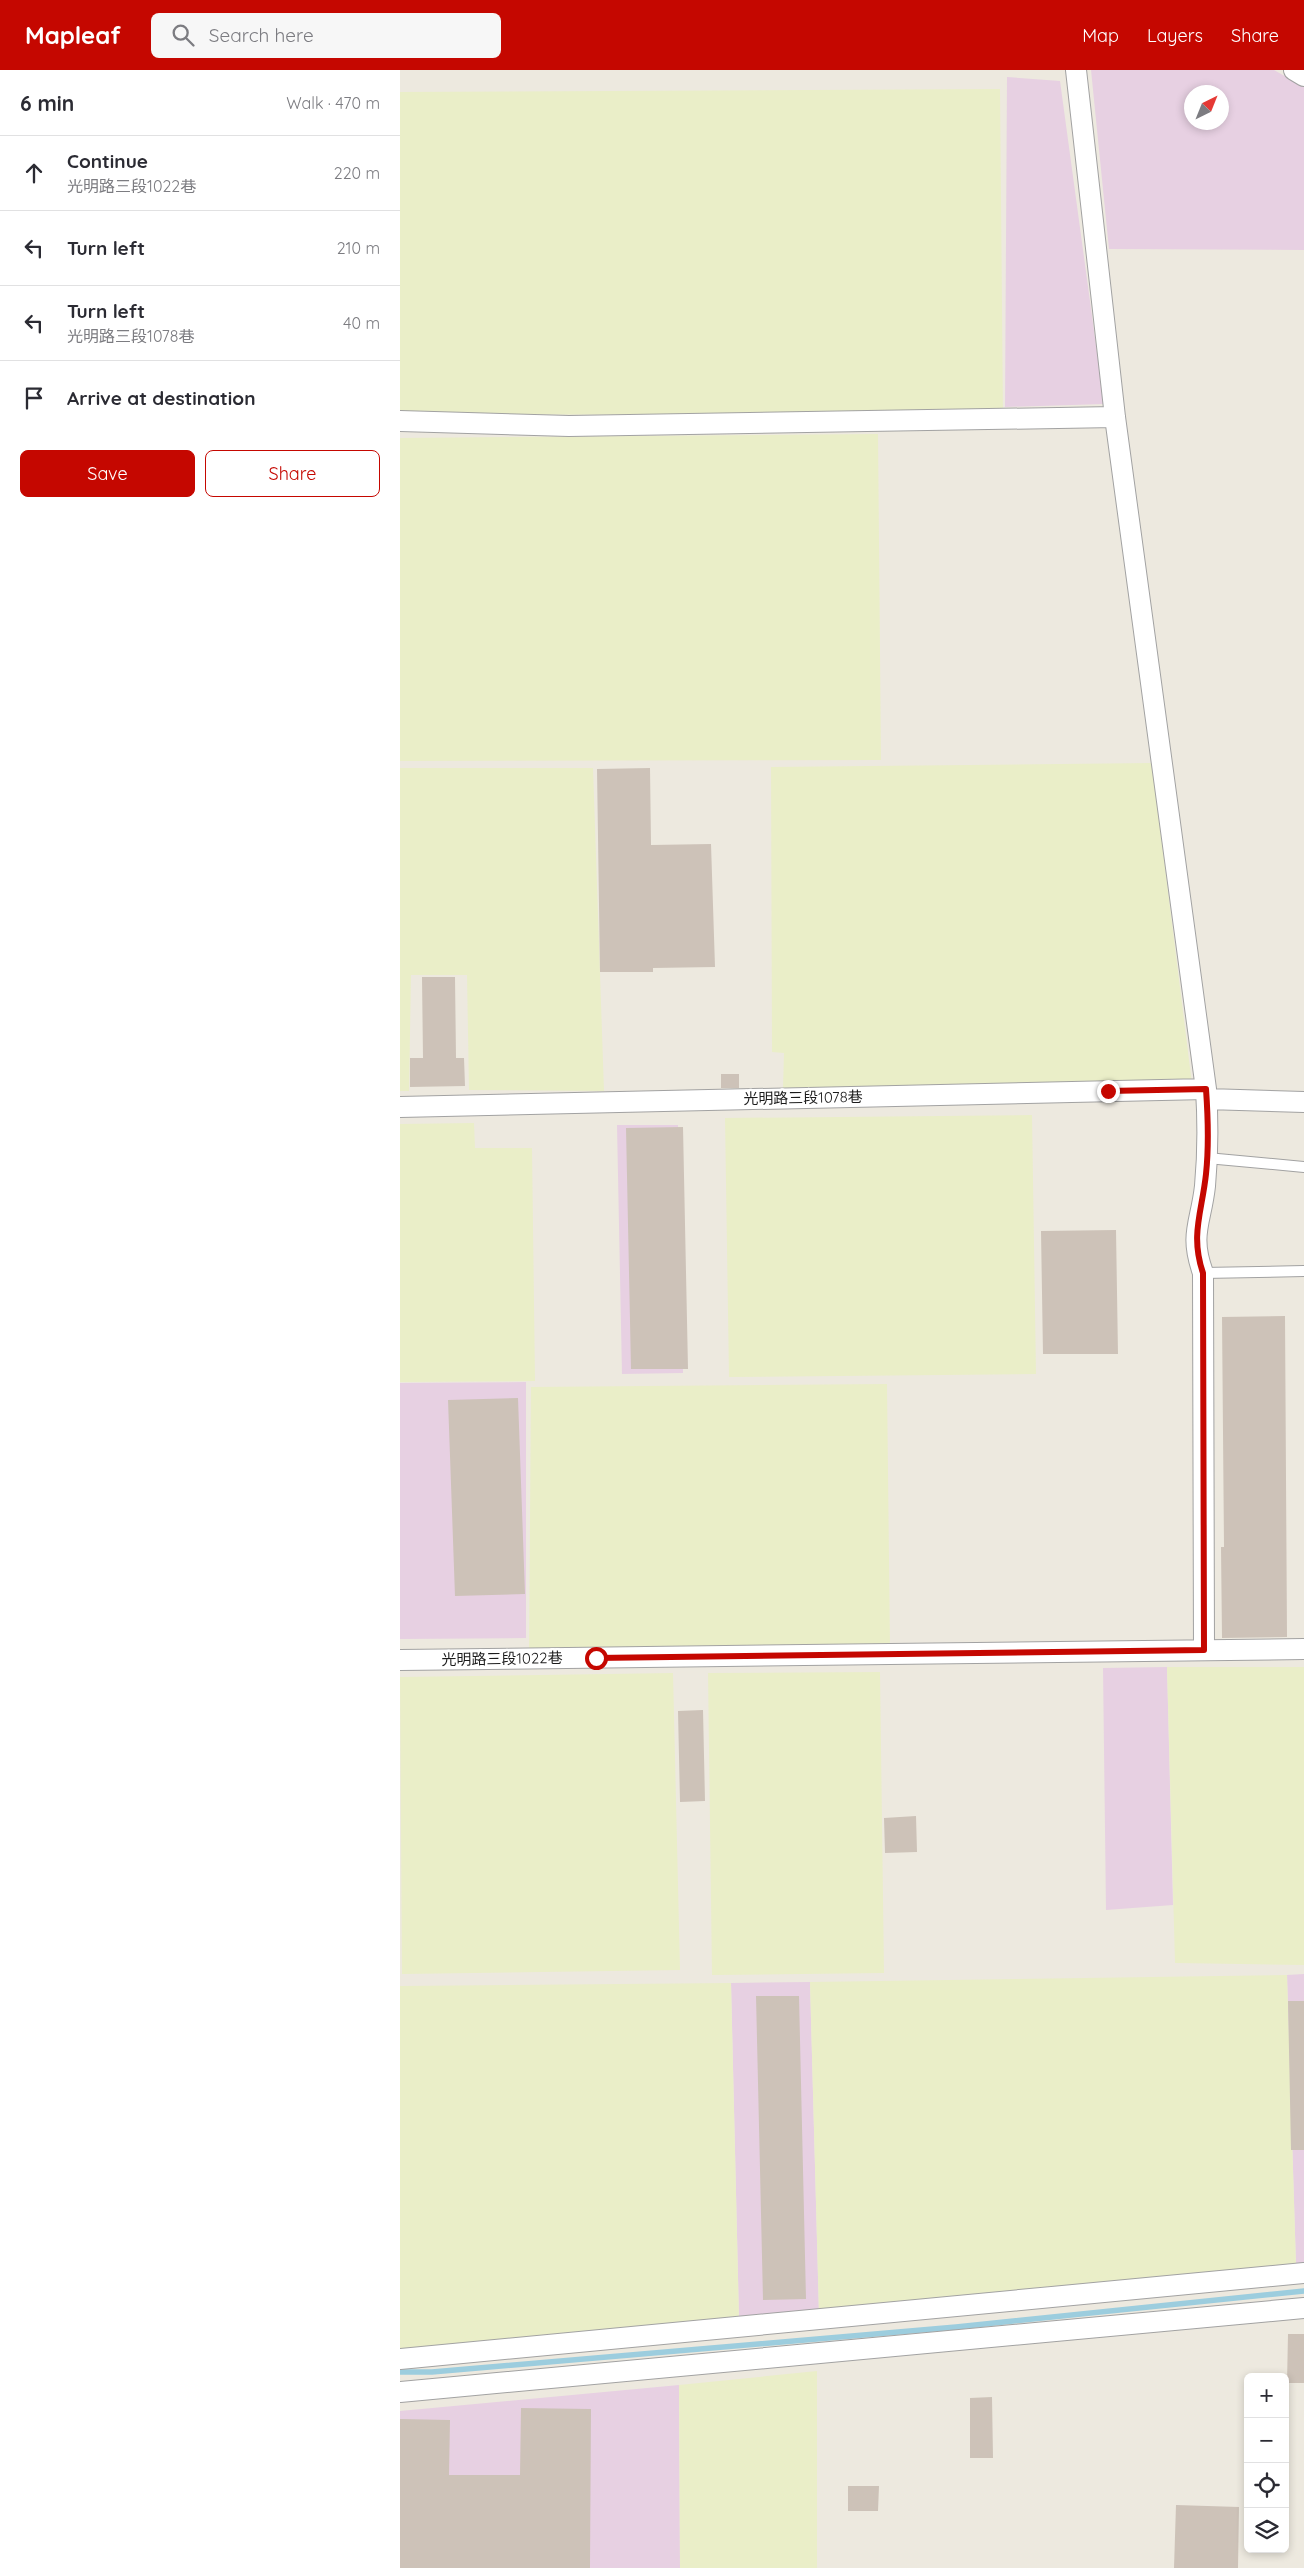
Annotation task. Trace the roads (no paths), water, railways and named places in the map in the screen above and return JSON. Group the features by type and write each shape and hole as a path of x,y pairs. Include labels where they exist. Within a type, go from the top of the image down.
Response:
{"street":[{"path":"1076,70 1115,417 1206,1094 1208,1158 1203,1202 1196,1231 1196,1254 1203,1273 1204,1650"},
{"path":"1294,70 1304,76"},
{"path":"400,421 569,426 1115,417"},
{"name":"光明路三段1078巷","path":"400,1107 1206,1094 1304,1102"},
{"name":"光明路三段1022巷","path":"400,1660 1304,1649"},
{"path":"400,2359 1304,2273"},
{"path":"400,2392 1304,2308"}],"lane":[{"path":"1208,1158 1304,1167"},
{"path":"1203,1273 1304,1272"}],"waterway":[{"path":"400,2372 432,2372 956,2327 1304,2291"}]}
